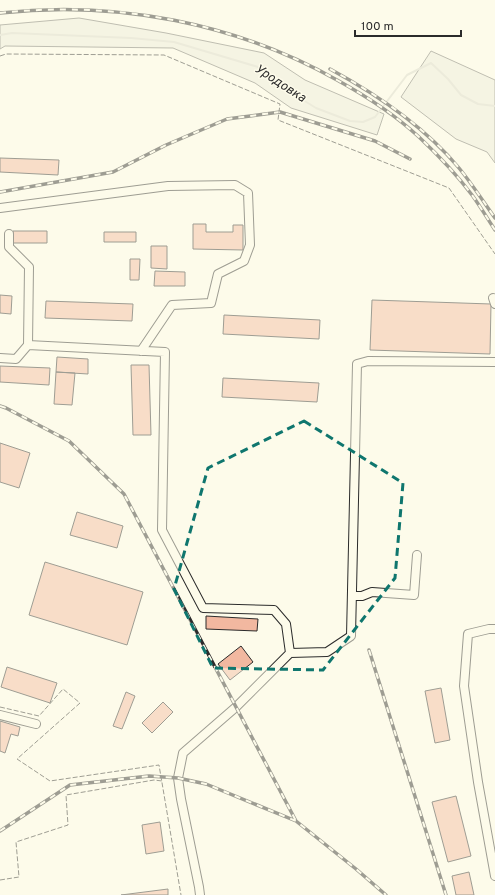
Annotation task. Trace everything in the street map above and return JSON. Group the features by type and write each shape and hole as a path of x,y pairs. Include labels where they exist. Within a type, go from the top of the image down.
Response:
{"street":[{"path":"0,208 168,186 236,184 248,193 250,245 244,261 218,274 211,303 172,305 141,351"},
{"path":"0,358 16,359 28,346 30,267 9,247 9,234"},
{"path":"28,346 165,352 162,530 203,608 274,610 286,624 290,653"},
{"path":"200,895 178,778 183,753 236,707 290,653 327,652 351,636 358,364 368,360 495,362"},
{"path":"352,596 362,596 372,592 414,595 417,554"},
{"path":"495,629 489,628 468,634 464,686 478,782 495,876"},
{"path":"0,715 36,724"}],"highlighted area":[{"path":"304,421 403,483 395,578 323,670 213,668 174,589 208,468"}],"shaded area":[{"path":"79,18 166,33 264,53 305,80 384,114 377,135 291,108 255,83 173,48 5,46 0,49 0,25"},
{"path":"431,51 495,80 495,163 487,152 456,139 401,97"}],"building":[{"path":"0,158 59,160 58,175 0,172"},
{"path":"193,224 206,224 206,232 233,232 233,225 243,225 243,250 193,249"},
{"path":"13,231 47,231 47,243 13,243"},
{"path":"104,232 136,232 136,242 104,242"},
{"path":"151,246 167,246 167,269 151,268"},
{"path":"130,259 140,259 139,280 130,280"},
{"path":"155,271 185,272 185,286 154,286"},
{"path":"0,295 12,296 11,314 0,313"},
{"path":"372,300 491,304 490,354 370,350"},
{"path":"46,301 133,304 132,321 45,318"},
{"path":"224,315 320,320 319,339 223,334"},
{"path":"57,357 88,359 88,374 56,372"},
{"path":"131,365 149,365 151,435 133,435"},
{"path":"0,366 50,368 49,385 0,382"},
{"path":"56,372 75,373 72,405 54,404"},
{"path":"223,378 319,383 317,402 222,397"},
{"path":"0,443 30,453 19,488 0,482"},
{"path":"77,512 123,526 117,548 70,535"},
{"path":"45,562 143,592 127,645 29,615"},
{"path":"206,616 258,619 257,631 206,629"},
{"path":"241,646 253,662 230,680 218,664"},
{"path":"7,667 57,683 50,703 1,687"},
{"path":"441,688 450,740 435,743 425,691"},
{"path":"126,692 135,696 122,729 113,726"},
{"path":"163,702 173,712 152,733 142,723"},
{"path":"0,721 20,727 18,736 11,734 5,753 0,751"},
{"path":"456,796 471,856 448,862 432,802"},
{"path":"160,822 164,851 146,854 142,825"},
{"path":"469,872 474,895 456,895 452,876"},
{"path":"168,889 168,895 121,895"}],"waterway":[{"name":"Уродовка","path":"0,35 12,33 131,38 174,42 258,67 295,95 316,108 350,121 363,122 375,117 407,75 431,63 448,79 461,95 478,104 495,106"}],"railway":[{"path":"0,13 44,10 87,10 131,13 174,20 217,30 298,60 359,92 390,113 419,137 460,180 475,199 495,230"},
{"path":"330,69 383,101 431,138 459,168 495,218"},
{"path":"0,192 113,172 166,145 227,119 280,112 375,141 410,159"},
{"path":"0,406 69,441 124,494 296,821"},
{"path":"369,650 446,895"},
{"path":"0,831 70,785 149,776 178,778 206,784 296,821 386,895"}],"fence":[{"path":"0,56 6,54 164,55 280,104 278,120 449,188 495,254"},
{"path":"0,707 39,716 63,689 80,703 17,759 50,781 159,765 181,895"},
{"path":"0,880 19,877 16,842 68,825 66,795 154,780 162,781"}]}
